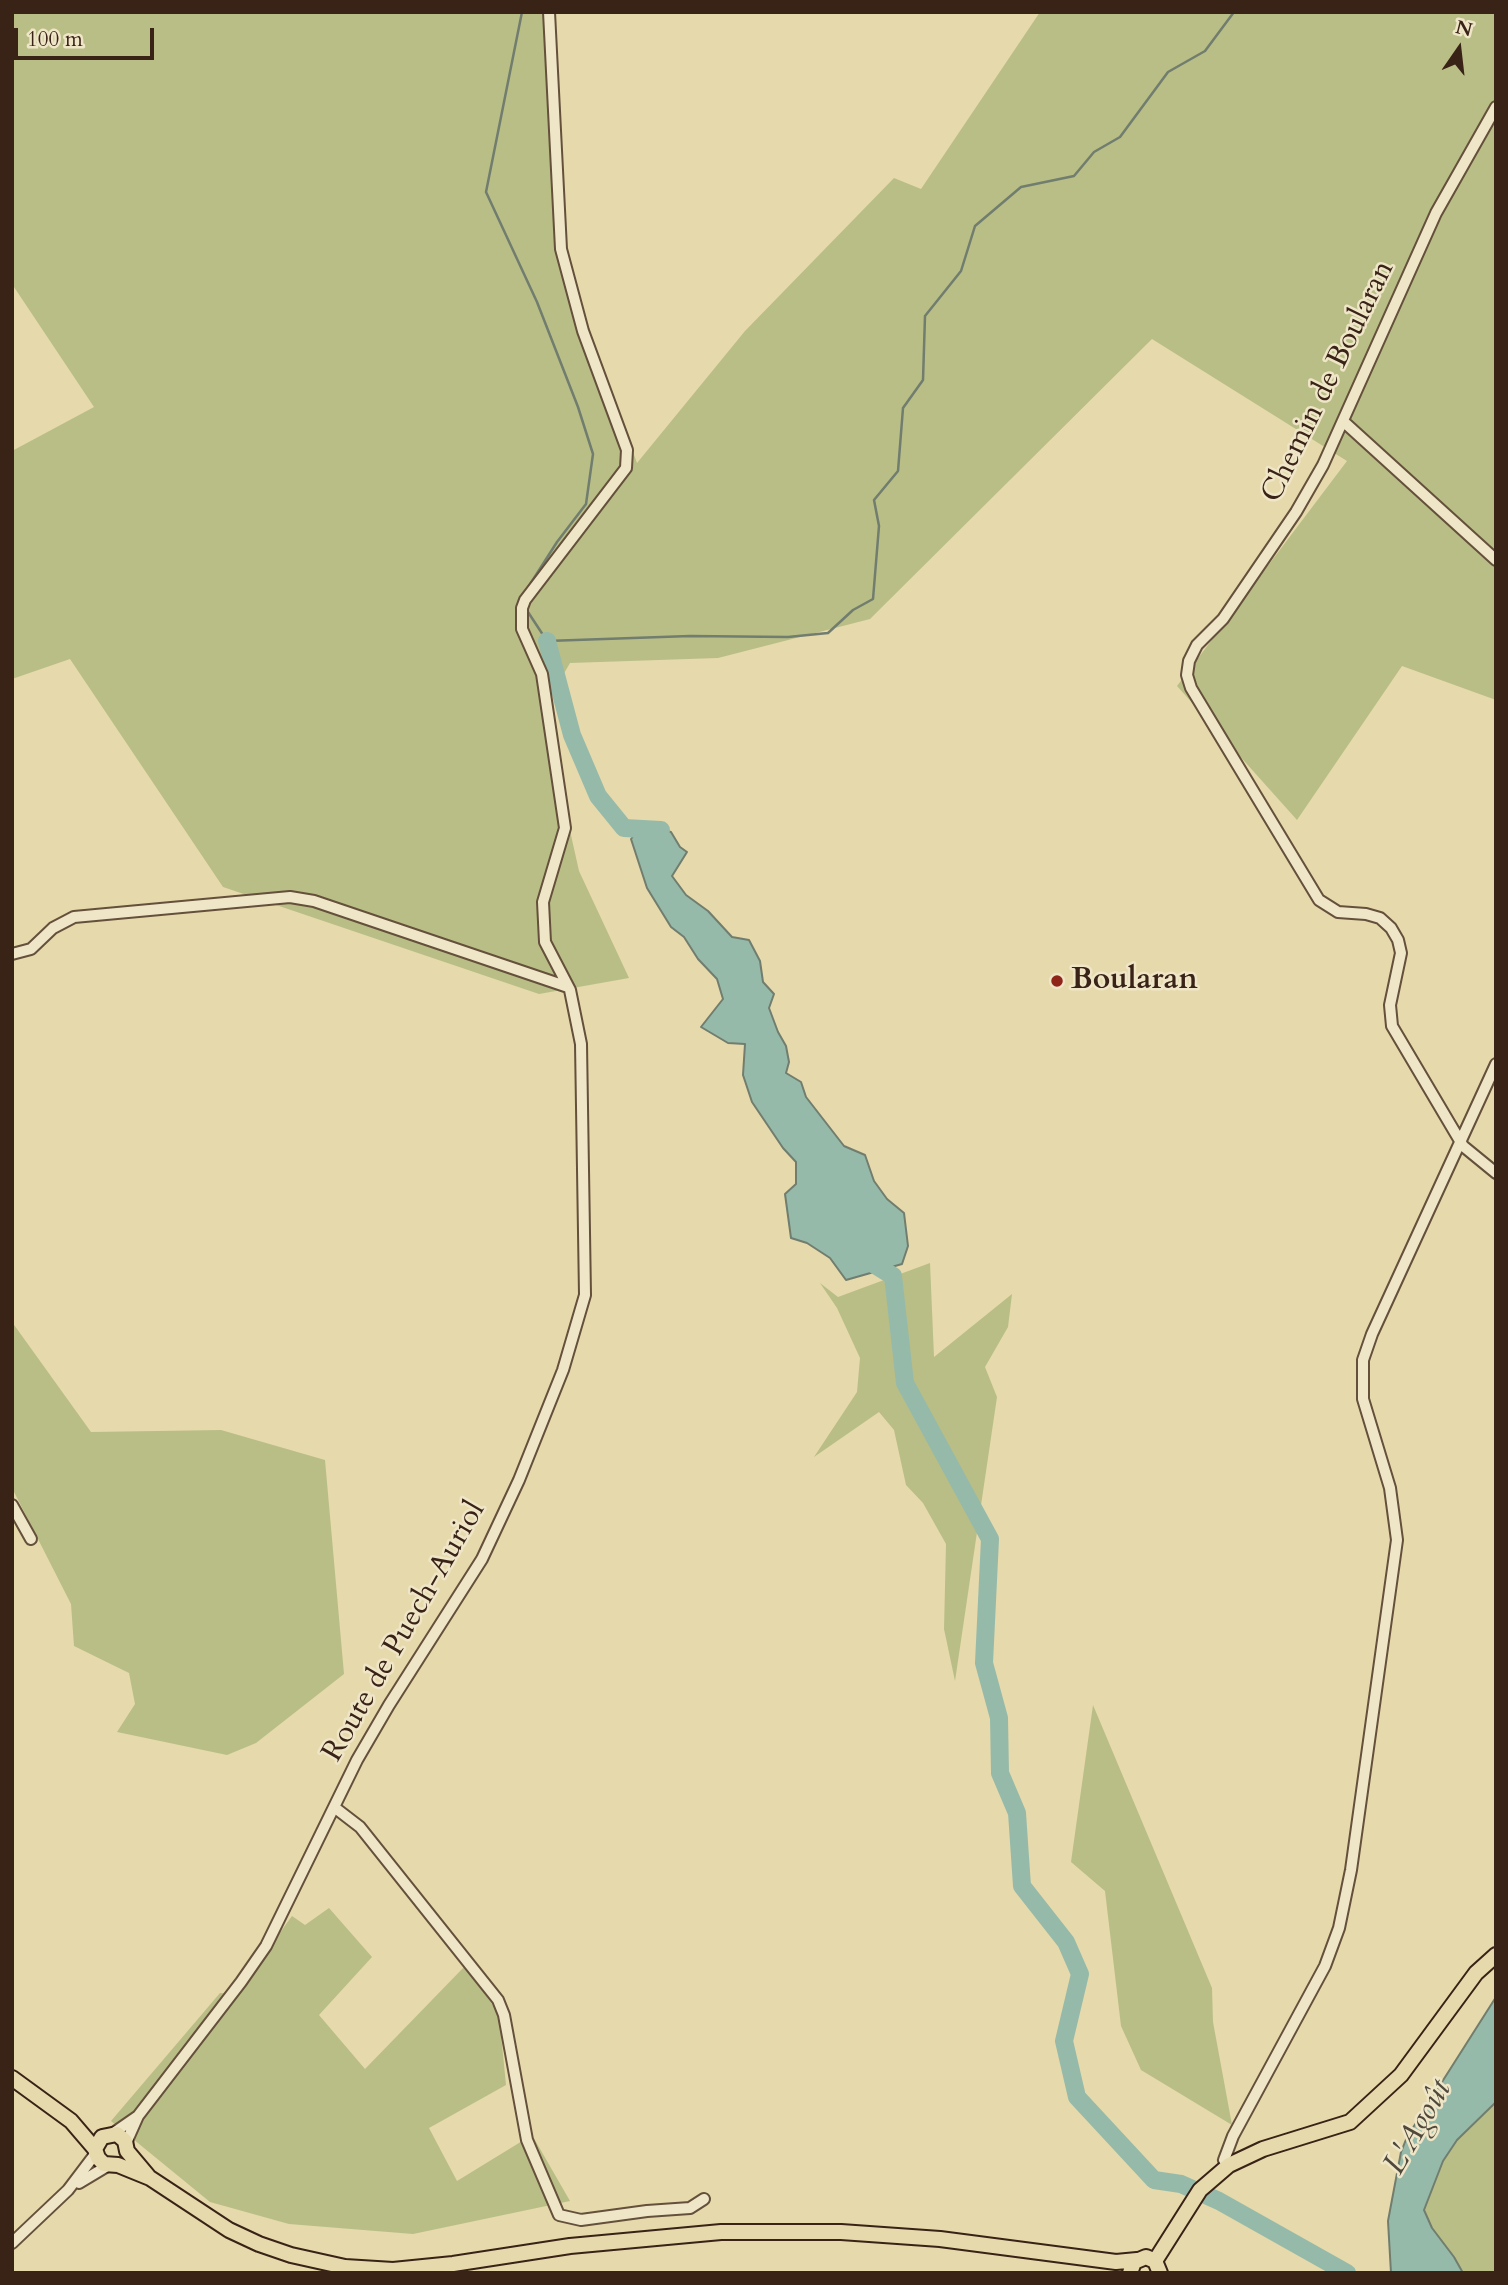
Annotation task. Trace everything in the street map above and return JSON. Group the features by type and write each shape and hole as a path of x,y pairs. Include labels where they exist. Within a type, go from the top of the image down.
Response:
{"main road":[{"path":"72,2120 96,2151 100,2161 150,2178 229,2230 290,2255 357,2269 393,2270 453,2264 570,2246 721,2232 841,2232 940,2239 1070,2258 1122,2262 1133,2266 1146,2257 1160,2269 1199,2192 1228,2165 1263,2149 1350,2122 1401,2075 1476,1973 1496,1955"},
{"path":"12,2078 72,2120 121,2137 150,2178"},
{"path":"96,2151 96,2144 109,2134"},
{"path":"113,2165 125,2159 127,2147"},
{"path":"1070,2258 1121,2273"}],"street":[{"name":"Route de Puech-Auriol","path":"138,2116 266,1946 334,1807 388,1705 461,1595 500,1524 563,1370 585,1295 581,1044 568,987 545,942 543,902 565,828 542,674 522,629 524,604 626,468 627,450 583,331 561,249 549,12"},
{"name":"Chemin de Boularan","path":"1496,107 1436,213 1323,465 1296,512 1223,619 1197,645 1189,661 1187,675 1191,688 1319,900 1338,912 1380,918 1395,934 1401,959 1390,1005 1392,1026 1460,1142 1496,1173"},
{"path":"1344,422 1496,560"},
{"path":"12,954 31,949 53,928 74,916 290,897 326,905 568,987"},
{"path":"1228,2165 1224,2160 1233,2136 1318,1982 1343,1913 1374,1717 1397,1540 1390,1488 1363,1399 1363,1360 1372,1334 1496,1064"},
{"path":"12,1505 31,1539"},
{"path":"334,1807 360,1827 498,2000 504,2015 527,2140 559,2215 581,2220 690,2208 704,2199"},
{"path":"109,2134 138,2116"},
{"path":"127,2147 138,2116"},
{"path":"68,2190 96,2151"},
{"path":"12,2243 68,2190 100,2168 113,2165"}],"green space":[{"path":"12,12 553,12 564,249 587,328 637,463 745,331 894,178 921,189 1040,12 1496,12 1496,700 1402,666 1297,820 1177,686 1347,461 1152,339 870,619 718,658 570,663 543,710 579,871 629,978 539,994 223,887 70,659 12,679 12,451 94,407 12,284"},
{"path":"930,1263 934,1357 1012,1294 1008,1327 985,1367 997,1397 955,1681 944,1629 946,1544 923,1503 906,1485 894,1430 879,1412 814,1457 857,1392 860,1358 837,1308 820,1283 838,1297"},
{"path":"12,1322 91,1432 221,1430 325,1460 344,1674 256,1743 227,1755 117,1732 135,1704 129,1673 74,1646 71,1604 12,1488"},
{"path":"1093,1705 1212,1988 1213,2022 1232,2125 1141,2070 1121,2026 1105,1891 1071,1862"},
{"path":"329,1908 372,1957 319,2015 365,2069 465,1966 499,2014 506,2085 429,2128 457,2181 532,2135 570,2201 413,2234 289,2224 210,2202 111,2121 220,1993 235,1994 292,1916 305,1925"},
{"path":"1496,2102 1496,2273 1463,2273 1431,2228 1424,2210 1443,2161 1457,2140"}],"water":[{"path":"643,824 671,832 680,847 687,852 672,876 686,895 708,911 732,937 749,940 760,961 763,982 774,994 769,1008 786,1046 789,1062 786,1073 801,1082 806,1097 844,1146 865,1155 874,1181 887,1199 904,1213 908,1246 902,1264 846,1280 830,1258 807,1243 791,1238 785,1194 796,1184 796,1162 783,1148 752,1102 743,1075 745,1044 728,1043 701,1027 723,999 717,979 698,959 684,937 671,927 647,888 631,839"},
{"name":"L'Agoût","path":"1496,1997 1496,2102 1457,2140 1443,2161 1424,2210 1432,2228 1463,2273 1391,2273 1388,2221 1401,2152 1407,2137"}],"waterway":[{"path":"520,600 557,542 586,504 593,454 578,407 537,302 486,192 522,12"},
{"path":"526,609 547,641 690,636 788,637 828,633 853,610 873,599 879,526 874,500 898,471 903,408 923,380 925,316 961,271 975,226 1021,187 1074,176 1094,152 1120,137 1168,72 1205,51 1234,12"},
{"path":"547,641 572,735 598,796 624,828 661,830"},
{"path":"862,1257 893,1276 905,1383 990,1539 984,1663 999,1718 1000,1773 1017,1813 1022,1886 1066,1942 1080,1974 1064,2041 1077,2097 1154,2180 1181,2184 1219,2201 1347,2273"}],"place":[{"name":"Boularan","path":"1057,981"}]}
